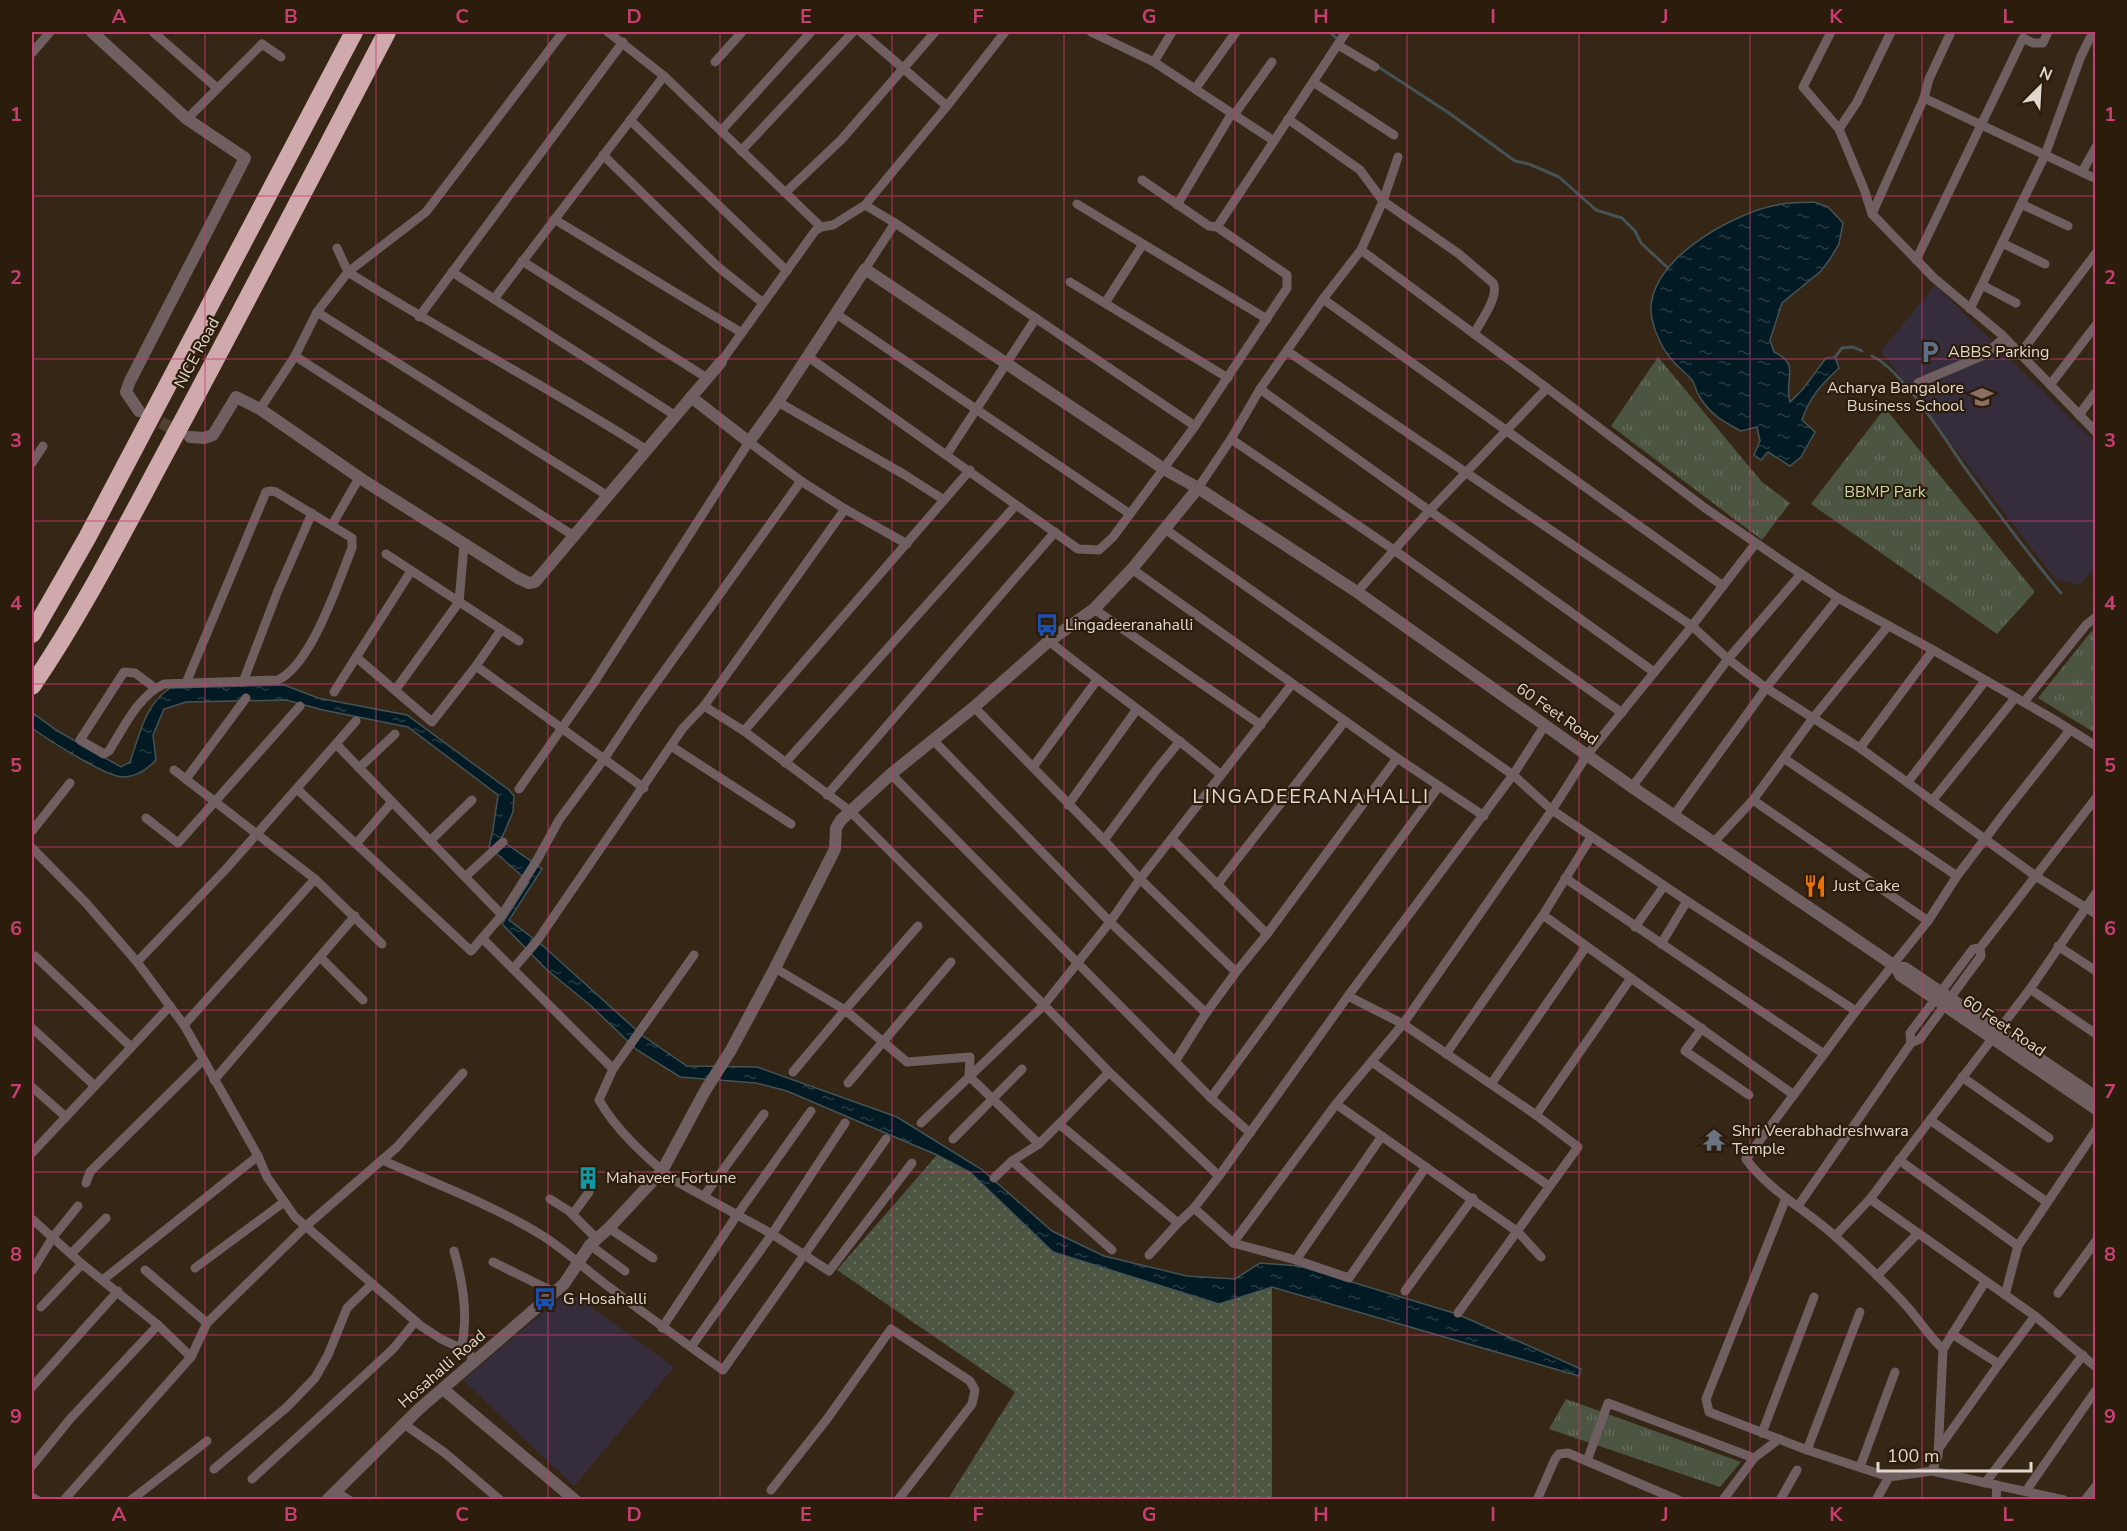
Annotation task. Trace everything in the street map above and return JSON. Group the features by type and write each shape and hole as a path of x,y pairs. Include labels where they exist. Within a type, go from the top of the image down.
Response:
{"highway":[{"name":"NICE Road","path":"32,634 87,538 354,32"},
{"name":"NICE Road","path":"32,686 65,636 112,554 387,32"}],"street":[{"path":"32,53 50,32"},
{"path":"92,32 187,119 245,158 130,381 126,392 139,411"},
{"path":"153,32 217,88"},
{"path":"260,409 296,356 316,312 348,272 426,212 563,32"},
{"path":"608,32 664,76 821,227"},
{"path":"716,62 742,32"},
{"path":"741,151 853,32"},
{"path":"861,32 947,106"},
{"path":"785,193 841,140 935,32"},
{"path":"190,437 204,438 213,435 236,397 260,409 359,478 464,545 529,583 535,582 721,362 815,231 821,227 833,225 865,205 1005,32"},
{"path":"1091,32 1154,62 1274,141"},
{"path":"1112,42 1118,32"},
{"path":"1154,62 1172,32"},
{"path":"1195,89 1236,32"},
{"path":"1831,32 1803,87 1839,129 1872,214 1934,278 2004,338 2096,432"},
{"path":"1839,129 1857,102 1891,32"},
{"path":"1872,214 1924,98 1929,78 1951,32"},
{"path":"1916,260 2023,38 2033,43 2043,43 2048,32"},
{"path":"1970,309 2045,155 2081,56 2093,32"},
{"path":"721,131 807,33"},
{"path":"1217,227 1341,39 1374,67"},
{"path":"419,317 623,42"},
{"path":"187,119 262,44 281,57"},
{"path":"1177,205 1233,114 1272,62"},
{"path":"494,299 664,76"},
{"path":"1313,82 1394,135"},
{"path":"1924,98 2092,177"},
{"path":"1288,119 1360,170 1383,201 1460,254 1493,283 1496,288 1494,297 1474,334"},
{"path":"630,120 787,271"},
{"path":"2082,172 2096,147"},
{"path":"603,155 717,266 763,303"},
{"path":"1198,488 1231,439 1260,388 1361,250 1383,201 1398,157"},
{"path":"807,356 1078,549 1100,550 1130,514 1195,426 1287,288 1287,275 1142,180"},
{"path":"1077,204 1267,319"},
{"path":"2021,204 2067,226"},
{"path":"865,205 1195,426"},
{"path":"554,219 742,333"},
{"path":"519,789 563,729 749,442 778,402 895,223"},
{"path":"2002,243 2045,264"},
{"path":"1105,303 1143,244"},
{"path":"337,248 348,272 419,317 610,426 647,450"},
{"path":"1361,250 1705,508 1801,574 1838,598 1933,650 2096,746"},
{"path":"2020,354 2096,254"},
{"path":"522,261 707,378"},
{"name":"60 Feet Road","path":"865,269 1164,469 1198,488 1357,592 1632,787 1895,966 1900,975 1943,999 1994,1034 2096,1109"},
{"path":"452,272 676,416"},
{"path":"1070,282 1228,378"},
{"path":"1982,285 2016,303"},
{"path":"1323,299 1723,586"},
{"path":"316,312 608,496"},
{"path":"836,313 1130,514"},
{"path":"947,454 1036,318"},
{"path":"2050,385 2096,325"},
{"path":"1918,383 1984,354 2004,338"},
{"path":"1287,351 1692,626 1728,659 1766,688 1860,748 2037,877 2096,914"},
{"path":"296,356 574,536"},
{"path":"1260,388 1654,672"},
{"path":"1357,592 1429,511 1547,388"},
{"path":"2079,415 2096,392"},
{"path":"691,397 801,481 907,544"},
{"path":"778,402 944,500"},
{"path":"1231,439 1394,550 1622,713"},
{"path":"32,463 43,446"},
{"path":"744,730 969,470"},
{"path":"332,525 359,478"},
{"path":"297,789 471,951 502,915 559,820 801,481"},
{"name":"Hosahalli Road","path":"331,1495 404,1424 564,1284 593,1242 662,1171 775,968 835,849 836,828 850,811 891,774 974,707 1049,640 1094,609 1132,569 1198,488"},
{"path":"155,688 135,673 124,672 80,740 104,754 109,751 137,707 155,688 164,684 243,682 283,678 314,639 352,548 352,538 276,492 271,490 266,492 186,683"},
{"path":"785,763 1016,505"},
{"path":"513,969 537,941 683,728 704,706 845,509"},
{"path":"243,682 277,593 312,513"},
{"path":"1165,529 1513,776 1552,810 1856,1011"},
{"path":"826,795 1055,532"},
{"path":"1233,1243 1336,1104 1403,1024 1552,810 1587,755 1756,543"},
{"path":"396,689 459,602 464,545"},
{"path":"386,554 519,642"},
{"path":"1132,569 1397,758 1484,816"},
{"path":"334,692 411,571"},
{"path":"1632,787 1728,659 1801,574"},
{"path":"1674,815 1766,688 1838,598"},
{"path":"1094,609 1261,725"},
{"path":"1932,801 2086,625 2096,617"},
{"path":"1714,842 1753,800 1813,718 1888,626"},
{"path":"356,657 432,722 501,630"},
{"path":"1049,640 1097,680 1180,741 1221,775"},
{"path":"1860,748 1933,650"},
{"path":"476,666 644,788"},
{"path":"1033,767 1097,680"},
{"path":"1908,782 1985,681"},
{"path":"921,1123 1044,1005 1292,684"},
{"path":"186,779 246,698"},
{"path":"146,818 178,843 300,706"},
{"path":"704,706 744,730 826,795 850,811 1109,1072 1219,1176"},
{"path":"974,707 1140,879 1236,972"},
{"path":"1068,805 1137,709"},
{"path":"137,962 257,834 356,721"},
{"path":"1217,885 1345,721"},
{"path":"1149,1255 1194,1208 1219,1176 1348,996 1513,776 1545,725"},
{"path":"1942,1349 1909,1309 1877,1276 1835,1236 1786,1198 1746,1159 1856,1011 1895,966 1986,838 2070,730"},
{"path":"359,768 395,734"},
{"path":"933,740 1110,922 1206,1013"},
{"path":"1104,840 1180,741"},
{"path":"336,744 502,915"},
{"path":"672,746 791,824"},
{"path":"1176,1060 1236,972 1268,934 1397,758"},
{"path":"1785,759 1958,876"},
{"path":"174,770 315,879 382,944"},
{"path":"891,774 1176,1060 1211,1098 1250,1133"},
{"path":"32,831 70,783"},
{"path":"1211,1098 1439,786"},
{"path":"1798,1206 1911,1042 1920,1039 1972,949 1980,948 2096,798"},
{"path":"430,841 472,800"},
{"path":"1753,800 1928,921"},
{"path":"356,844 392,802"},
{"path":"1446,1054 1543,915 1591,837"},
{"path":"1172,839 1268,934"},
{"path":"465,877 503,842"},
{"path":"32,848 86,903 137,962 184,1025 258,1155 267,1177 295,1216 415,1322 471,1356 473,1364"},
{"path":"1564,878 1824,1053"},
{"path":"184,1025 315,879"},
{"path":"1635,927 1664,886"},
{"path":"1835,1236 1870,1199 2030,989 2096,893"},
{"path":"1661,944 1687,901"},
{"path":"1543,915 1794,1095"},
{"path":"214,1080 355,916"},
{"path":"793,1072 918,926"},
{"path":"482,938 613,1069"},
{"path":"2058,946 2096,971"},
{"path":"1491,1084 1586,947"},
{"path":"694,955 613,1069 598,1100 610,1119 662,1171 672,1179 772,1234 829,1271 912,1163"},
{"path":"35,956 131,1047"},
{"path":"320,957 363,1000"},
{"path":"848,1083 951,962"},
{"path":"775,968 845,1010 907,1062 970,1057 969,1076 1039,1144"},
{"path":"1536,1115 1631,978"},
{"path":"2030,989 2096,1034"},
{"path":"1348,996 1403,1024 1536,1115 1578,1147 1458,1313"},
{"path":"32,1152 170,1006"},
{"path":"32,1028 95,1086"},
{"path":"1702,1028 1685,1051 1749,1095"},
{"name":"60 Feet Road","path":"1994,1034 2096,1097"},
{"path":"86,1183 90,1172 203,1060"},
{"path":"1372,1062 1549,1186"},
{"path":"953,1139 1022,1069"},
{"path":"994,1178 1012,1161 1039,1144 1109,1072"},
{"path":"64,1500 191,1357 207,1323 306,1226 397,1147 463,1073"},
{"path":"1962,1077 2049,1138"},
{"path":"32,1087 66,1117"},
{"path":"1336,1104 1473,1198 1518,1232 1541,1257"},
{"path":"662,1328 737,1215 811,1111"},
{"path":"704,1196 764,1114"},
{"path":"1930,1120 2047,1202"},
{"path":"691,1347 772,1234 845,1124"},
{"path":"1059,1124 1178,1223"},
{"path":"2005,1295 2018,1246 2096,1130"},
{"path":"1296,1260 1382,1136"},
{"path":"382,1160 505,1215 557,1245 662,1328 723,1370 886,1139"},
{"path":"104,1279 258,1155"},
{"path":"1899,1160 2018,1246"},
{"path":"1012,1161 1112,1250"},
{"path":"1194,1208 1233,1243 1296,1260 1349,1278 1426,1167"},
{"path":"573,1214 589,1192"},
{"path":"1405,1291 1473,1198"},
{"path":"1786,1198 1706,1400 1709,1412 1807,1450 1889,1477 1932,1471 2064,1500"},
{"path":"550,1199 573,1214 593,1242 625,1271"},
{"path":"1870,1199 2035,1316 2096,1367"},
{"path":"195,1269 284,1202"},
{"path":"32,1271 53,1237 78,1206"},
{"path":"71,1254 106,1218"},
{"path":"32,1219 158,1325 191,1357"},
{"path":"609,1228 653,1258"},
{"path":"1877,1276 1917,1234"},
{"path":"2058,1293 2096,1240"},
{"path":"454,1251 464,1300 466,1330 461,1348"},
{"path":"493,1262 554,1292"},
{"path":"41,1306 82,1263"},
{"path":"146,1270 207,1323"},
{"path":"1932,1471 1938,1449 1942,1349 1985,1282"},
{"path":"214,1469 287,1407 315,1378 328,1355 347,1308 372,1284"},
{"path":"32,1387 118,1291"},
{"path":"1762,1433 1814,1297"},
{"path":"1807,1450 1860,1312"},
{"path":"1938,1449 2035,1316"},
{"path":"252,1479 393,1349 415,1322"},
{"path":"32,1466 70,1419 158,1325"},
{"path":"771,1490 827,1419 891,1329 970,1382 975,1389 972,1404 898,1500"},
{"path":"1952,1334 1999,1364"},
{"path":"1985,1483 2083,1355"},
{"path":"1860,1467 1895,1372"},
{"path":"443,1389 575,1500"},
{"path":"2026,1491 2096,1390"},
{"path":"1587,1461 1608,1403 1754,1458"},
{"path":"404,1424 445,1453 500,1500"},
{"path":"1723,1500 1754,1458 1779,1439"},
{"path":"131,1500 207,1441"},
{"path":"1537,1500 1559,1454 1568,1453 1678,1500"},
{"path":"1780,1500 1797,1470"},
{"path":"1876,1500 1889,1477"},
{"path":"1996,1500 1997,1485"},
{"path":"2085,1500 2096,1486"},
{"path":"331,1495 349,1500"},
{"path":"32,1497 37,1500"}],"shaded area":[{"name":"Acharya Bangalore Business School","path":"1935,285 2095,442 2095,568 2079,585 2055,579 1881,351"},
{"path":"569,1291 674,1367 574,1486 463,1380"}],"green space":[{"path":"1658,357 1762,482 1790,503 1762,540 1611,426"},
{"name":"BBMP Park","path":"1885,408 2035,592 1997,634 1811,504"},
{"path":"2095,627 2095,733 2038,698"},
{"path":"937,1155 970,1172 1053,1252 1219,1304 1272,1287 1272,1499 948,1499 1015,1392 837,1270"},
{"path":"1566,1399 1741,1462 1720,1487 1549,1429"}],"water":[{"path":"1814,202 1828,207 1843,223 1839,244 1821,271 1782,303 1770,340 1774,352 1782,357 1790,367 1788,394 1790,402 1803,389 1826,358 1835,357 1839,368 1812,397 1802,420 1815,432 1801,457 1790,466 1768,452 1761,460 1754,455 1760,441 1757,427 1741,431 1723,421 1708,408 1699,396 1692,380 1672,360 1660,341 1652,319 1652,299 1660,279 1674,261 1693,244 1715,230 1758,210 1782,204"},
{"path":"284,685 318,698 407,715 509,790 514,796 513,812 501,840 542,869 509,920 542,945 643,1036 687,1066 757,1067 897,1117 981,1169 1052,1231 1104,1256 1187,1276 1235,1279 1260,1263 1299,1266 1457,1314 1581,1369 1579,1376 1272,1287 1219,1304 1053,1252 970,1172 937,1155 787,1091 756,1083 680,1077 637,1050 590,1005 547,970 502,924 529,882 489,847 498,795 408,727 286,700 186,702 164,709 153,735 156,760 141,772 123,777 91,764 32,728 34,714 56,730 121,767 130,762 140,731 154,703 170,688"}],"waterway":[{"path":"1330,32 1339,41"},
{"path":"1377,66 1449,113 1515,161 1529,164 1559,177 1596,210 1622,218 1635,231 1641,243 1668,268"},
{"path":"1835,357 1842,348 1853,347 1862,351"},
{"path":"1872,356 1884,364 1909,389 1999,514 2061,593"}],"tunnel":[{"path":"145,414 183,434"}],"place":[{"name":"ABBS Parking","path":"1930,352"},
{"name":"Acharya Bangalore Business School","path":"1982,397"},
{"name":"Lingadeeranahalli","path":"1047,625"},
{"name":"Just Cake","path":"1815,886"},
{"name":"Shri Veerabhadreshwara Temple","path":"1714,1140"},
{"name":"Mahaveer Fortune","path":"588,1178"},
{"name":"G Hosahalli","path":"545,1299"}],"district":[{"name":"LINGADEERANAHALLI","path":"1311,796"}]}
